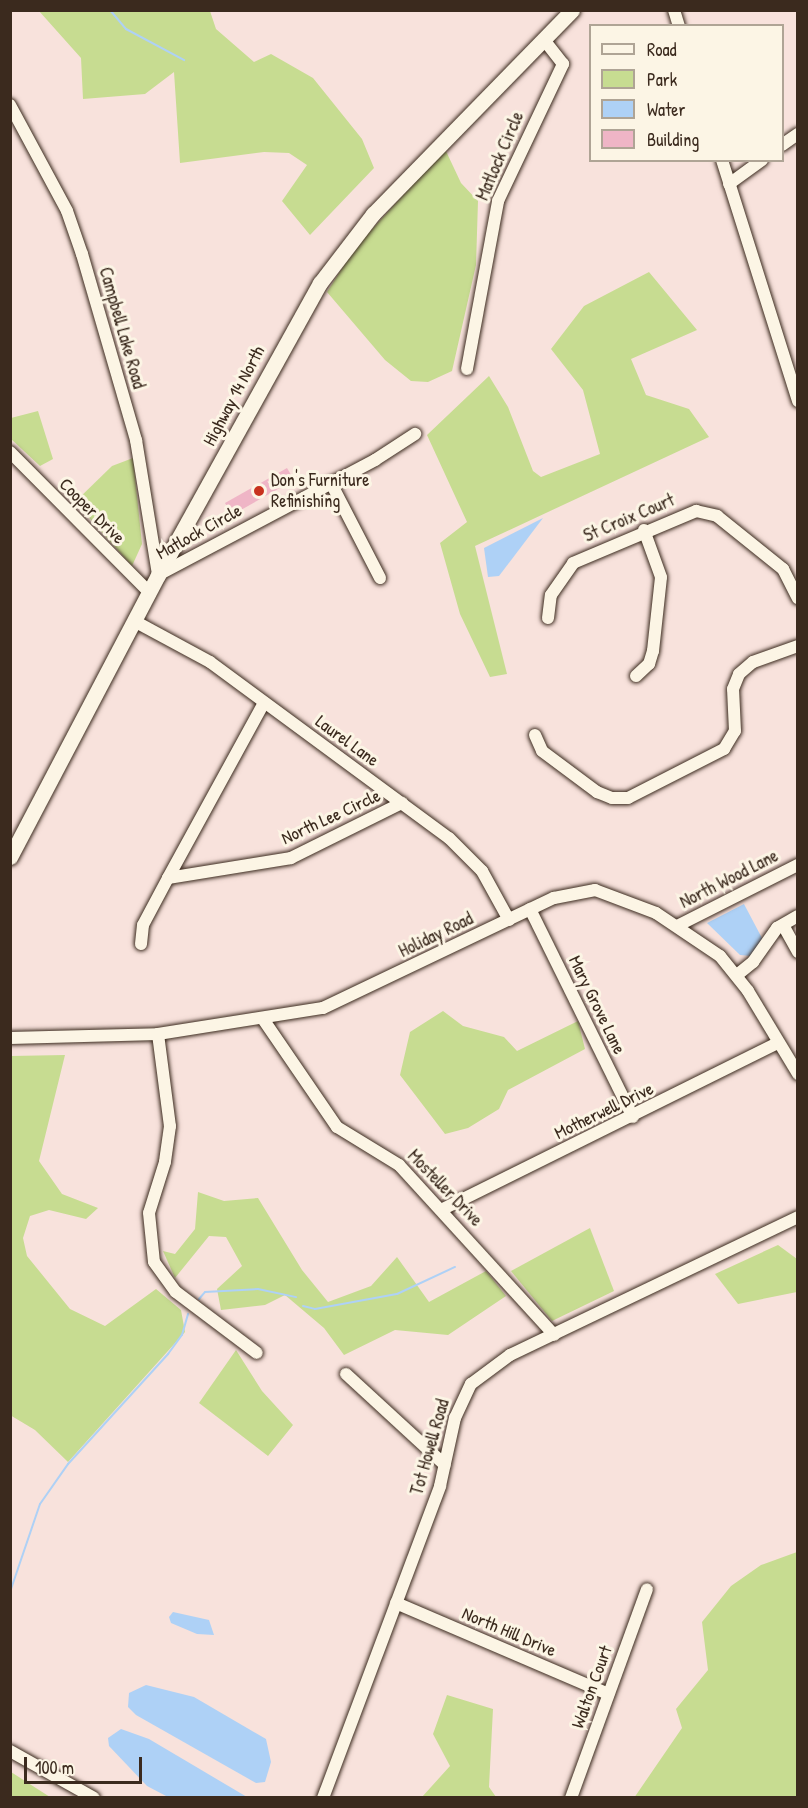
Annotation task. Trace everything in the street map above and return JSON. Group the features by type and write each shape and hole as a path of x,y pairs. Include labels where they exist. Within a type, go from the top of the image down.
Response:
{"main road":[{"name":"Highway 14 North","path":"10,857 136,621 158,575 293,327 346,247 402,182 572,10"}],"street":[{"name":"Matlock Circle","path":"467,369 498,201 563,64 544,40"},
{"name":"Campbell Lake Road","path":"12,109 67,212 83,256 136,440 158,575"},
{"path":"784,144 798,134"},
{"path":"723,162 798,401"},
{"path":"729,184 759,162"},
{"name":"Matlock Circle","path":"158,575 331,483 415,434"},
{"name":"Cooper Drive","path":"10,452 150,593"},
{"path":"331,483 380,578"},
{"name":"St Croix Court","path":"548,618 551,595 569,567 644,530 690,511 712,514 783,569 798,598"},
{"path":"636,676 649,664 653,651 661,577 644,530"},
{"name":"Laurel Lane","path":"136,621 210,662 402,803 472,859 509,920"},
{"path":"535,735 542,751 597,792 612,798 628,798 724,749 735,731 733,689 739,674 753,662 798,646"},
{"path":"141,944 143,925 264,703"},
{"name":"North Lee Circle","path":"168,878 291,858 402,803"},
{"name":"North Wood Lane","path":"677,926 798,865"},
{"name":"Holiday Road","path":"10,1038 158,1034 263,1019 333,1005 530,909 569,893 595,890 633,903 677,926 710,947 737,975 798,1074"},
{"name":"Mary Grove Lane","path":"530,909 633,1117"},
{"path":"737,975 783,924 798,916"},
{"path":"783,924 798,952"},
{"name":"Mosteller Drive","path":"263,1019 337,1127 390,1157 443,1209 554,1335"},
{"path":"158,1034 170,1126 149,1213 154,1262 176,1292 257,1353"},
{"name":"Motherwell Drive","path":"443,1209 633,1117 778,1043"},
{"name":"Tot Howell Road","path":"323,1797 445,1465 454,1418 471,1384 493,1364 798,1217"},
{"path":"346,1374 445,1465"},
{"name":"Walton Court","path":"571,1797 647,1589"},
{"name":"North Hill Drive","path":"396,1603 608,1694"},
{"path":"10,1751 94,1797"}],"green space":[{"path":"39,11 210,11 216,29 254,62 271,54 313,78 362,139 374,168 310,235 282,201 307,165 289,153 264,152 180,163 174,72 145,94 83,99 81,58"},
{"path":"445,149 461,183 478,201 476,265 452,371 428,382 411,381 385,360 327,292 355,248"},
{"path":"649,272 697,330 631,359 646,395 689,409 709,437 475,546 507,674 490,677 460,614 440,543 467,522 427,435 489,376 508,407 533,471 541,477 600,454 583,390 551,349 584,306"},
{"path":"38,411 53,459 40,466 10,438 11,418"},
{"path":"133,458 142,544 132,566 75,502 112,466"},
{"path":"443,1011 463,1026 504,1037 517,1051 578,1021 585,1049 508,1090 499,1109 468,1128 445,1134 400,1075 410,1032"},
{"path":"65,1055 39,1161 62,1194 98,1208 86,1219 49,1210 30,1216 23,1238 27,1256 70,1309 105,1326 156,1289 181,1310 185,1332 68,1462 35,1430 10,1415 11,1056"},
{"path":"198,1192 224,1201 258,1198 302,1270 328,1302 371,1286 397,1257 429,1302 486,1271 506,1296 448,1335 395,1330 344,1355 324,1328 285,1295 265,1305 221,1310 217,1289 242,1266 226,1237 209,1236 175,1278 163,1251 175,1254 195,1229"},
{"path":"590,1228 614,1291 552,1321 511,1271"},
{"path":"778,1245 797,1259 797,1292 738,1304 715,1274"},
{"path":"236,1350 262,1391 293,1425 268,1456 199,1403"},
{"path":"797,1552 797,1797 634,1798 682,1728 676,1709 708,1670 702,1622 731,1586 761,1565"},
{"path":"447,1695 493,1709 489,1787 496,1797 422,1797 450,1766 433,1734"},
{"path":"11,1772 50,1797 11,1797"}],"water":[{"path":"543,518 499,576 488,577 484,548"},
{"path":"744,904 763,940 751,956 740,955 707,923"},
{"path":"173,1612 209,1620 214,1635 197,1634 171,1623 169,1617"},
{"path":"146,1685 194,1697 266,1739 271,1762 265,1782 256,1783 136,1715 128,1707 129,1693"},
{"path":"121,1729 149,1739 247,1797 168,1797 147,1786 109,1746 108,1738"}],"building":[{"name":"Don's Furniture Refinishing","path":"287,468 294,480 232,515 225,503"}],"waterway":[{"path":"110,10 126,29 184,60"},
{"path":"303,1306 315,1309 397,1294 455,1267"},
{"path":"199,1299 205,1292 258,1289 296,1297"},
{"path":"10,1592 40,1504 68,1464 168,1354 182,1335 188,1314"}],"place":[{"name":"Don's Furniture Refinishing","path":"259,491"}]}
